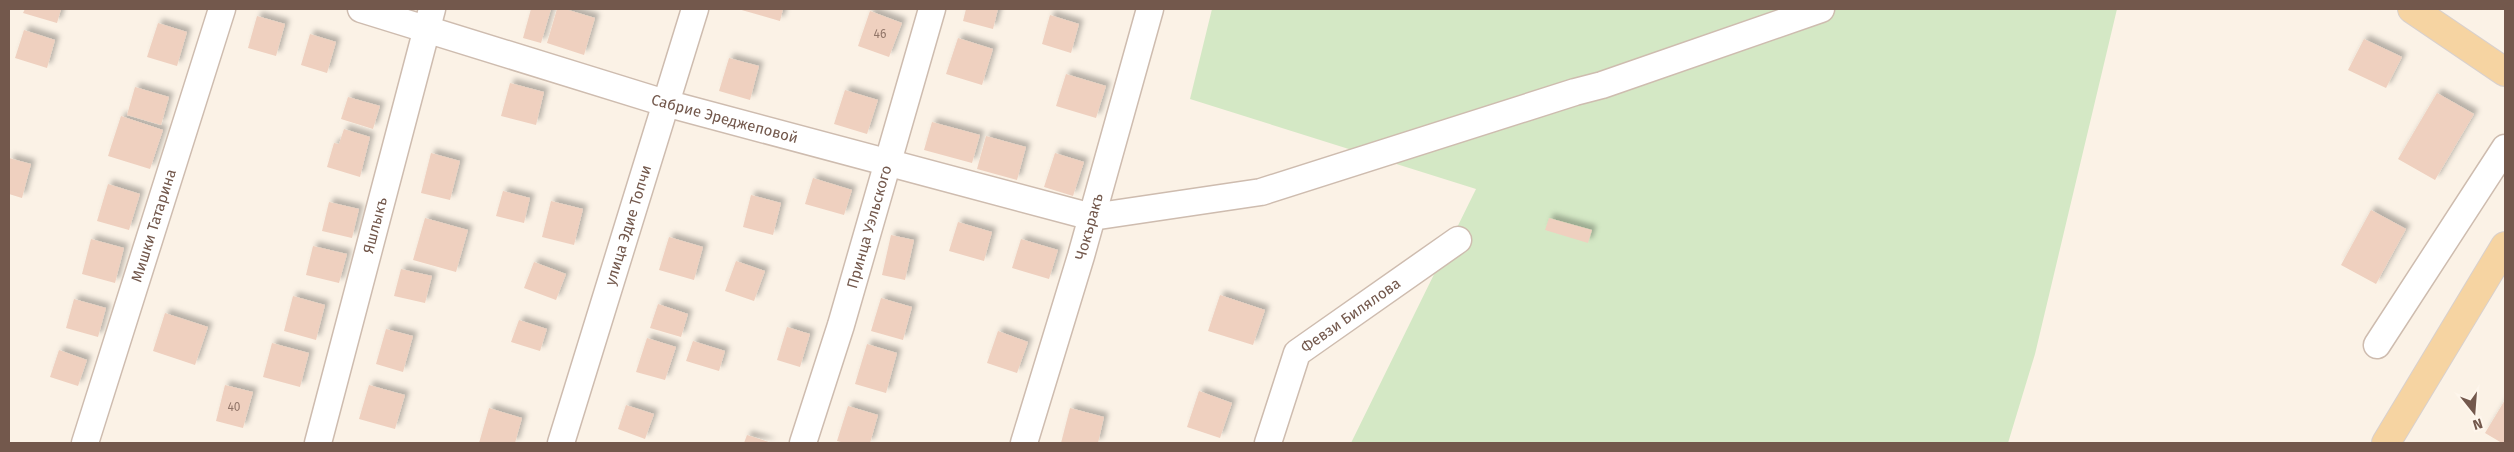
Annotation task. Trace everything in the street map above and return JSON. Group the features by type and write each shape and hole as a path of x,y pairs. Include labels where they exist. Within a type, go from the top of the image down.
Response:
{"main road":[{"path":"2412,9 2505,72"},
{"path":"2386,443 2505,246"}],"street":[{"name":"Мишки Татарина","path":"85,443 222,9"},
{"name":"Сабрие Эреджеповой","path":"361,9 429,18 665,103 887,164 1092,217"},
{"name":"улица Эдие Топчи","path":"561,443 694,9"},
{"name":"Принца Уэльского","path":"803,443 841,325 932,9"},
{"name":"Чокъракъ","path":"1024,443 1092,217 1150,9"},
{"path":"1092,217 1261,192 1602,85 1821,9"},
{"name":"Яшлыкъ","path":"318,443 429,18"},
{"path":"2377,345 2505,148"},
{"name":"Февзи Билялова","path":"1268,443 1297,353 1458,240"}],"green space":[{"path":"1212,9 2117,9 2035,354 2008,443 1351,443 1476,189 1190,99"}],"building":[{"path":"25,9 61,9 57,23 23,13"},
{"path":"531,9 551,9 541,43 523,38"},
{"path":"557,9 565,9 595,18 584,55 547,43"},
{"path":"738,9 783,9 780,21"},
{"path":"966,9 998,9 993,29 963,21"},
{"path":"870,11 902,23 889,57 858,46"},
{"path":"1050,15 1079,24 1071,53 1042,44"},
{"path":"257,16 285,24 276,56 248,48"},
{"path":"158,23 187,32 177,66 147,57"},
{"path":"24,30 55,40 47,68 15,58"},
{"path":"310,34 336,42 327,73 301,65"},
{"path":"958,38 993,49 982,85 946,74"},
{"path":"2364,39 2402,57 2386,88 2348,70"},
{"path":"729,58 759,66 750,100 719,91"},
{"path":"1066,74 1106,86 1096,118 1056,106"},
{"path":"510,83 544,92 536,125 501,116"},
{"path":"135,87 169,97 161,125 127,115"},
{"path":"845,90 878,100 867,134 834,124"},
{"path":"2437,93 2474,114 2435,180 2398,159"},
{"path":"348,97 380,106 373,129 341,119"},
{"path":"121,116 163,130 150,169 108,156"},
{"path":"932,122 980,135 972,163 924,150"},
{"path":"344,129 370,137 360,177 327,167 334,143 339,144"},
{"path":"986,136 1026,147 1017,180 977,169"},
{"path":"431,153 460,161 450,200 421,193"},
{"path":"1055,153 1084,162 1073,196 1044,187"},
{"path":"9,158 31,164 22,198 9,194"},
{"path":"813,178 852,190 844,215 805,204"},
{"path":"108,184 140,194 129,230 97,221"},
{"path":"503,191 530,198 524,223 496,216"},
{"path":"751,195 781,203 773,235 743,227"},
{"path":"551,201 583,209 574,245 542,237"},
{"path":"329,202 359,209 352,238 322,231"},
{"path":"2371,210 2406,229 2376,284 2341,265"},
{"path":"425,218 468,230 456,272 413,260"},
{"path":"1549,218 1592,230 1588,243 1545,230"},
{"path":"958,222 992,232 984,261 949,251"},
{"path":"891,235 914,240 905,280 882,275"},
{"path":"669,237 703,247 694,280 659,270"},
{"path":"91,239 124,248 115,283 82,274"},
{"path":"1021,239 1058,250 1049,279 1012,268"},
{"path":"313,246 347,254 339,283 306,275"},
{"path":"736,261 765,271 754,301 725,291"},
{"path":"534,262 566,274 556,300 524,288"},
{"path":"401,269 432,276 425,303 394,296"},
{"path":"1220,295 1265,310 1253,345 1208,331"},
{"path":"293,296 325,305 316,340 284,331"},
{"path":"881,298 912,307 903,340 871,331"},
{"path":"74,299 106,308 98,337 66,328"},
{"path":"658,304 688,314 681,337 650,328"},
{"path":"165,313 208,327 195,365 153,351"},
{"path":"519,320 547,329 540,351 511,342"},
{"path":"787,327 810,334 800,367 777,360"},
{"path":"386,329 413,336 403,372 376,364"},
{"path":"998,331 1028,342 1017,373 987,363"},
{"path":"647,338 676,347 665,380 636,372"},
{"path":"693,341 725,351 719,371 686,361"},
{"path":"272,343 309,353 300,387 263,377"},
{"path":"867,344 897,353 886,393 855,384"},
{"path":"59,350 87,360 78,386 50,377"},
{"path":"225,385 253,392 243,428 216,421"},
{"path":"369,385 405,395 395,429 359,419"},
{"path":"1199,391 1232,403 1220,438 1187,427"},
{"path":"2505,400 2505,443 2502,443 2485,433"},
{"path":"626,405 654,414 645,439 618,429"},
{"path":"848,406 878,415 870,443 845,443 837,441"},
{"path":"489,408 522,418 515,443 479,443"},
{"path":"1070,408 1104,417 1098,443 1061,443"},
{"path":"747,435 772,443 744,443"}]}
